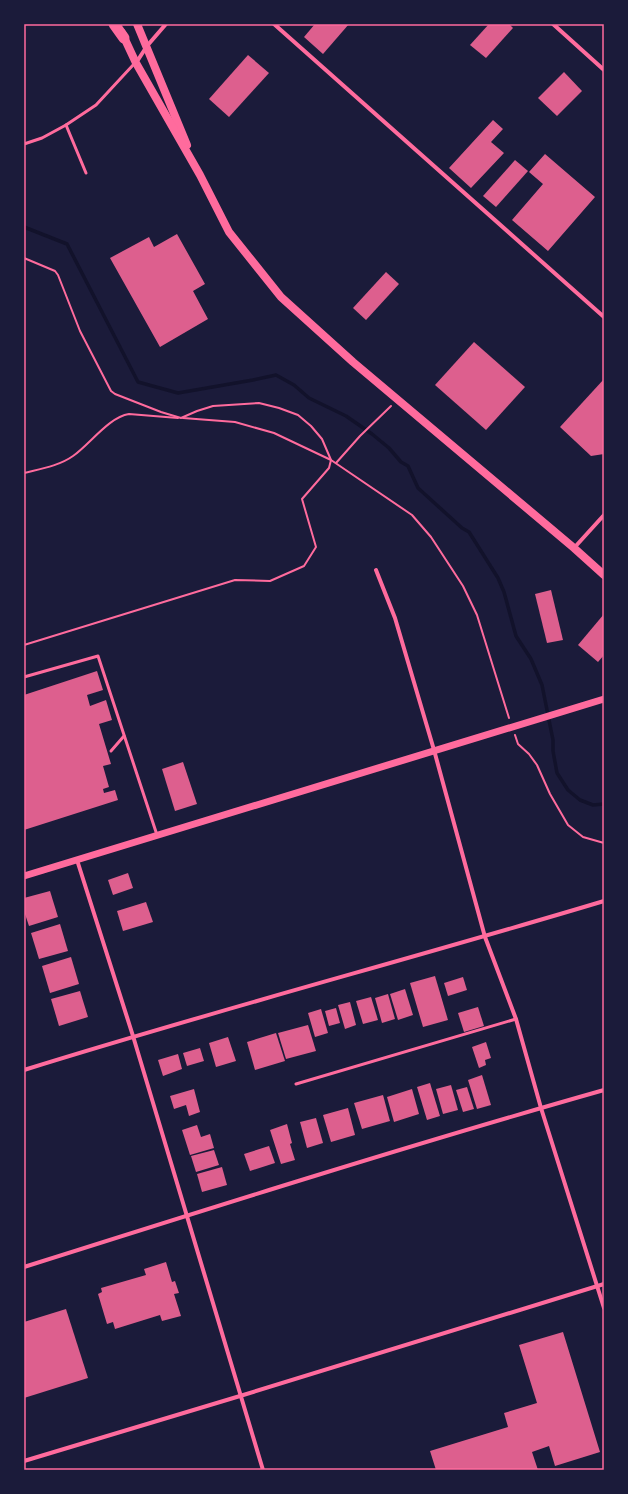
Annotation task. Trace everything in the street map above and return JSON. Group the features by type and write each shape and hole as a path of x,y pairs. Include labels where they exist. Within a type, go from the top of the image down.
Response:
{"highway":[{"path":"114,24 124,38"}],"main road":[{"path":"117,24 136,62 200,175 230,232 281,297 347,357 604,575"},
{"path":"137,24 200,175"}],"street":[{"path":"136,62 147,46 166,24"},
{"path":"274,24 604,317"},
{"path":"553,24 604,70"},
{"path":"574,548 604,515"},
{"path":"376,570 395,618 434,750 485,937 516,1020 541,1108 604,1308"},
{"path":"24,876 434,750 604,700"},
{"path":"77,860 132,1036 263,1470"},
{"path":"24,1070 132,1036 485,937 604,901"},
{"path":"24,1267 186,1216 604,1090"},
{"path":"24,1461 604,1284"}],"lane":[{"path":"24,144 42,138 96,106 136,62"},
{"path":"66,125 86,173"},
{"path":"24,677 98,656 157,835"},
{"path":"111,751 124,736"},
{"path":"296,1084 516,1020"}],"path":[{"path":"24,258 55,271 58,275 80,331 111,391 115,394 181,418 213,406 259,403 279,408 298,415 311,426 322,439 331,460 329,468 302,499 316,547 304,566 270,581 235,580 24,645"},
{"path":"336,463 360,436 397,399"},
{"path":"24,473 48,467 73,456 112,422 123,415 129,414 235,422 274,433 336,463 412,515 432,537 463,586 477,615 518,744 529,754 537,765 550,794 568,825 582,837 604,843"}],"building":[{"path":"315,24 349,24 323,54 304,37"},
{"path":"489,24 509,24 513,28 486,58 470,45"},
{"path":"248,55 269,73 229,117 209,99"},
{"path":"564,72 582,91 557,116 538,98"},
{"path":"493,120 503,129 491,142 504,153 471,188 449,168"},
{"path":"545,154 595,197 548,251 512,220 543,184 529,172"},
{"path":"515,160 528,171 496,207 483,196"},
{"path":"177,234 205,284 193,291 208,319 160,347 110,258 149,237 154,247"},
{"path":"386,272 399,284 366,320 353,308"},
{"path":"474,342 525,387 486,430 435,385"},
{"path":"604,379 604,454 591,456 560,427"},
{"path":"551,590 563,640 547,643 535,594"},
{"path":"604,614 604,655 598,662 578,645"},
{"path":"97,671 103,690 87,695 90,706 106,700 112,720 99,724 111,764 103,766 109,787 103,789 104,793 115,790 118,800 24,830 24,695"},
{"path":"183,762 197,804 175,811 162,769"},
{"path":"128,873 133,888 113,895 108,880"},
{"path":"50,891 58,917 29,926 24,911 24,898"},
{"path":"146,902 153,922 123,931 117,911"},
{"path":"60,924 68,951 39,959 31,933"},
{"path":"71,957 79,984 50,993 42,966"},
{"path":"435,976 448,1020 423,1027 410,983"},
{"path":"463,977 467,990 448,996 444,983"},
{"path":"405,989 413,1015 398,1020 390,994"},
{"path":"80,991 88,1017 59,1026 51,999"},
{"path":"388,994 395,1019 382,1023 375,998"},
{"path":"371,997 378,1020 363,1024 356,1001"},
{"path":"350,1002 356,1025 345,1029 338,1005"},
{"path":"478,1007 484,1026 464,1032 458,1013"},
{"path":"336,1008 340,1023 329,1026 325,1011"},
{"path":"321,1009 328,1033 315,1037 308,1013"},
{"path":"308,1025 316,1051 286,1059 278,1033"},
{"path":"276,1033 285,1061 255,1070 247,1042"},
{"path":"228,1037 236,1061 216,1067 209,1043"},
{"path":"486,1042 491,1058 485,1060 486,1065 479,1068 472,1047"},
{"path":"200,1048 204,1061 187,1066 183,1053"},
{"path":"178,1054 182,1069 163,1076 158,1060"},
{"path":"482,1075 491,1105 477,1109 468,1080"},
{"path":"430,1083 440,1116 427,1120 417,1087"},
{"path":"451,1085 458,1110 443,1114 436,1089"},
{"path":"467,1087 474,1109 463,1112 456,1090"},
{"path":"194,1089 200,1112 189,1116 186,1105 174,1109 170,1096"},
{"path":"412,1089 419,1114 394,1122 387,1097"},
{"path":"383,1095 390,1121 362,1129 354,1103"},
{"path":"348,1108 355,1135 331,1142 323,1115"},
{"path":"316,1118 323,1143 307,1148 300,1122"},
{"path":"287,1124 292,1143 290,1144 295,1160 281,1164 270,1130"},
{"path":"197,1125 201,1137 210,1134 214,1148 190,1155 182,1130"},
{"path":"269,1146 275,1163 250,1171 244,1154"},
{"path":"214,1150 219,1165 196,1172 191,1156"},
{"path":"222,1167 227,1185 202,1192 197,1174"},
{"path":"166,1262 172,1282 175,1281 179,1293 174,1294 181,1316 162,1321 160,1315 115,1329 113,1322 107,1324 98,1294 102,1292 101,1288 146,1275 144,1269"},
{"path":"66,1309 88,1378 24,1398 24,1322"},
{"path":"563,1332 600,1452 555,1466 549,1446 532,1452 538,1470 436,1470 430,1451 508,1427 504,1413 537,1403 519,1345"}],"waterway":[{"path":"24,227 67,244 138,382 178,393 276,375 294,385 309,398 346,416 372,434 389,448 401,462 408,466 418,488 462,528 469,532 498,578 504,592 516,636 531,659 542,685 553,740 553,751 557,773 568,790 580,800 593,805 604,804"}]}
